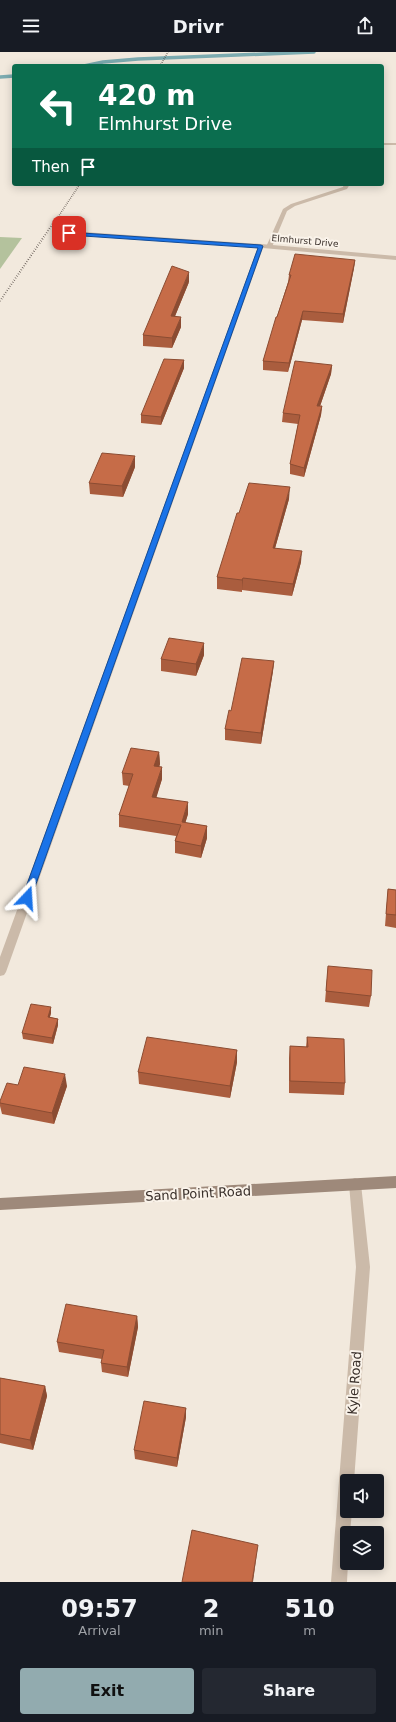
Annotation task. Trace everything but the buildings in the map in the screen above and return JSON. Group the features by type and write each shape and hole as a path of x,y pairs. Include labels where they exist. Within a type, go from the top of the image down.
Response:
{"street":[{"path":"384,144 396,144"},
{"path":"0,972 265,247 285,210 293,205 345,188 346,186"},
{"name":"Elmhurst Drive","path":"69,233 396,258"},
{"name":"Sand Point Road","path":"0,1204 396,1182"},
{"name":"Kyle Road","path":"339,1582 363,1267 355,1184"}],"green space":[{"path":"0,237 22,238 0,269"}],"waterway":[{"path":"94,64 138,59 314,52"},
{"path":"0,77 12,76"}],"railway":[{"path":"161,64 168,52"},
{"path":"56,220 79,186"},
{"path":"0,301 56,219"}],"route":[{"path":"27,898 261,246 69,233"}]}
